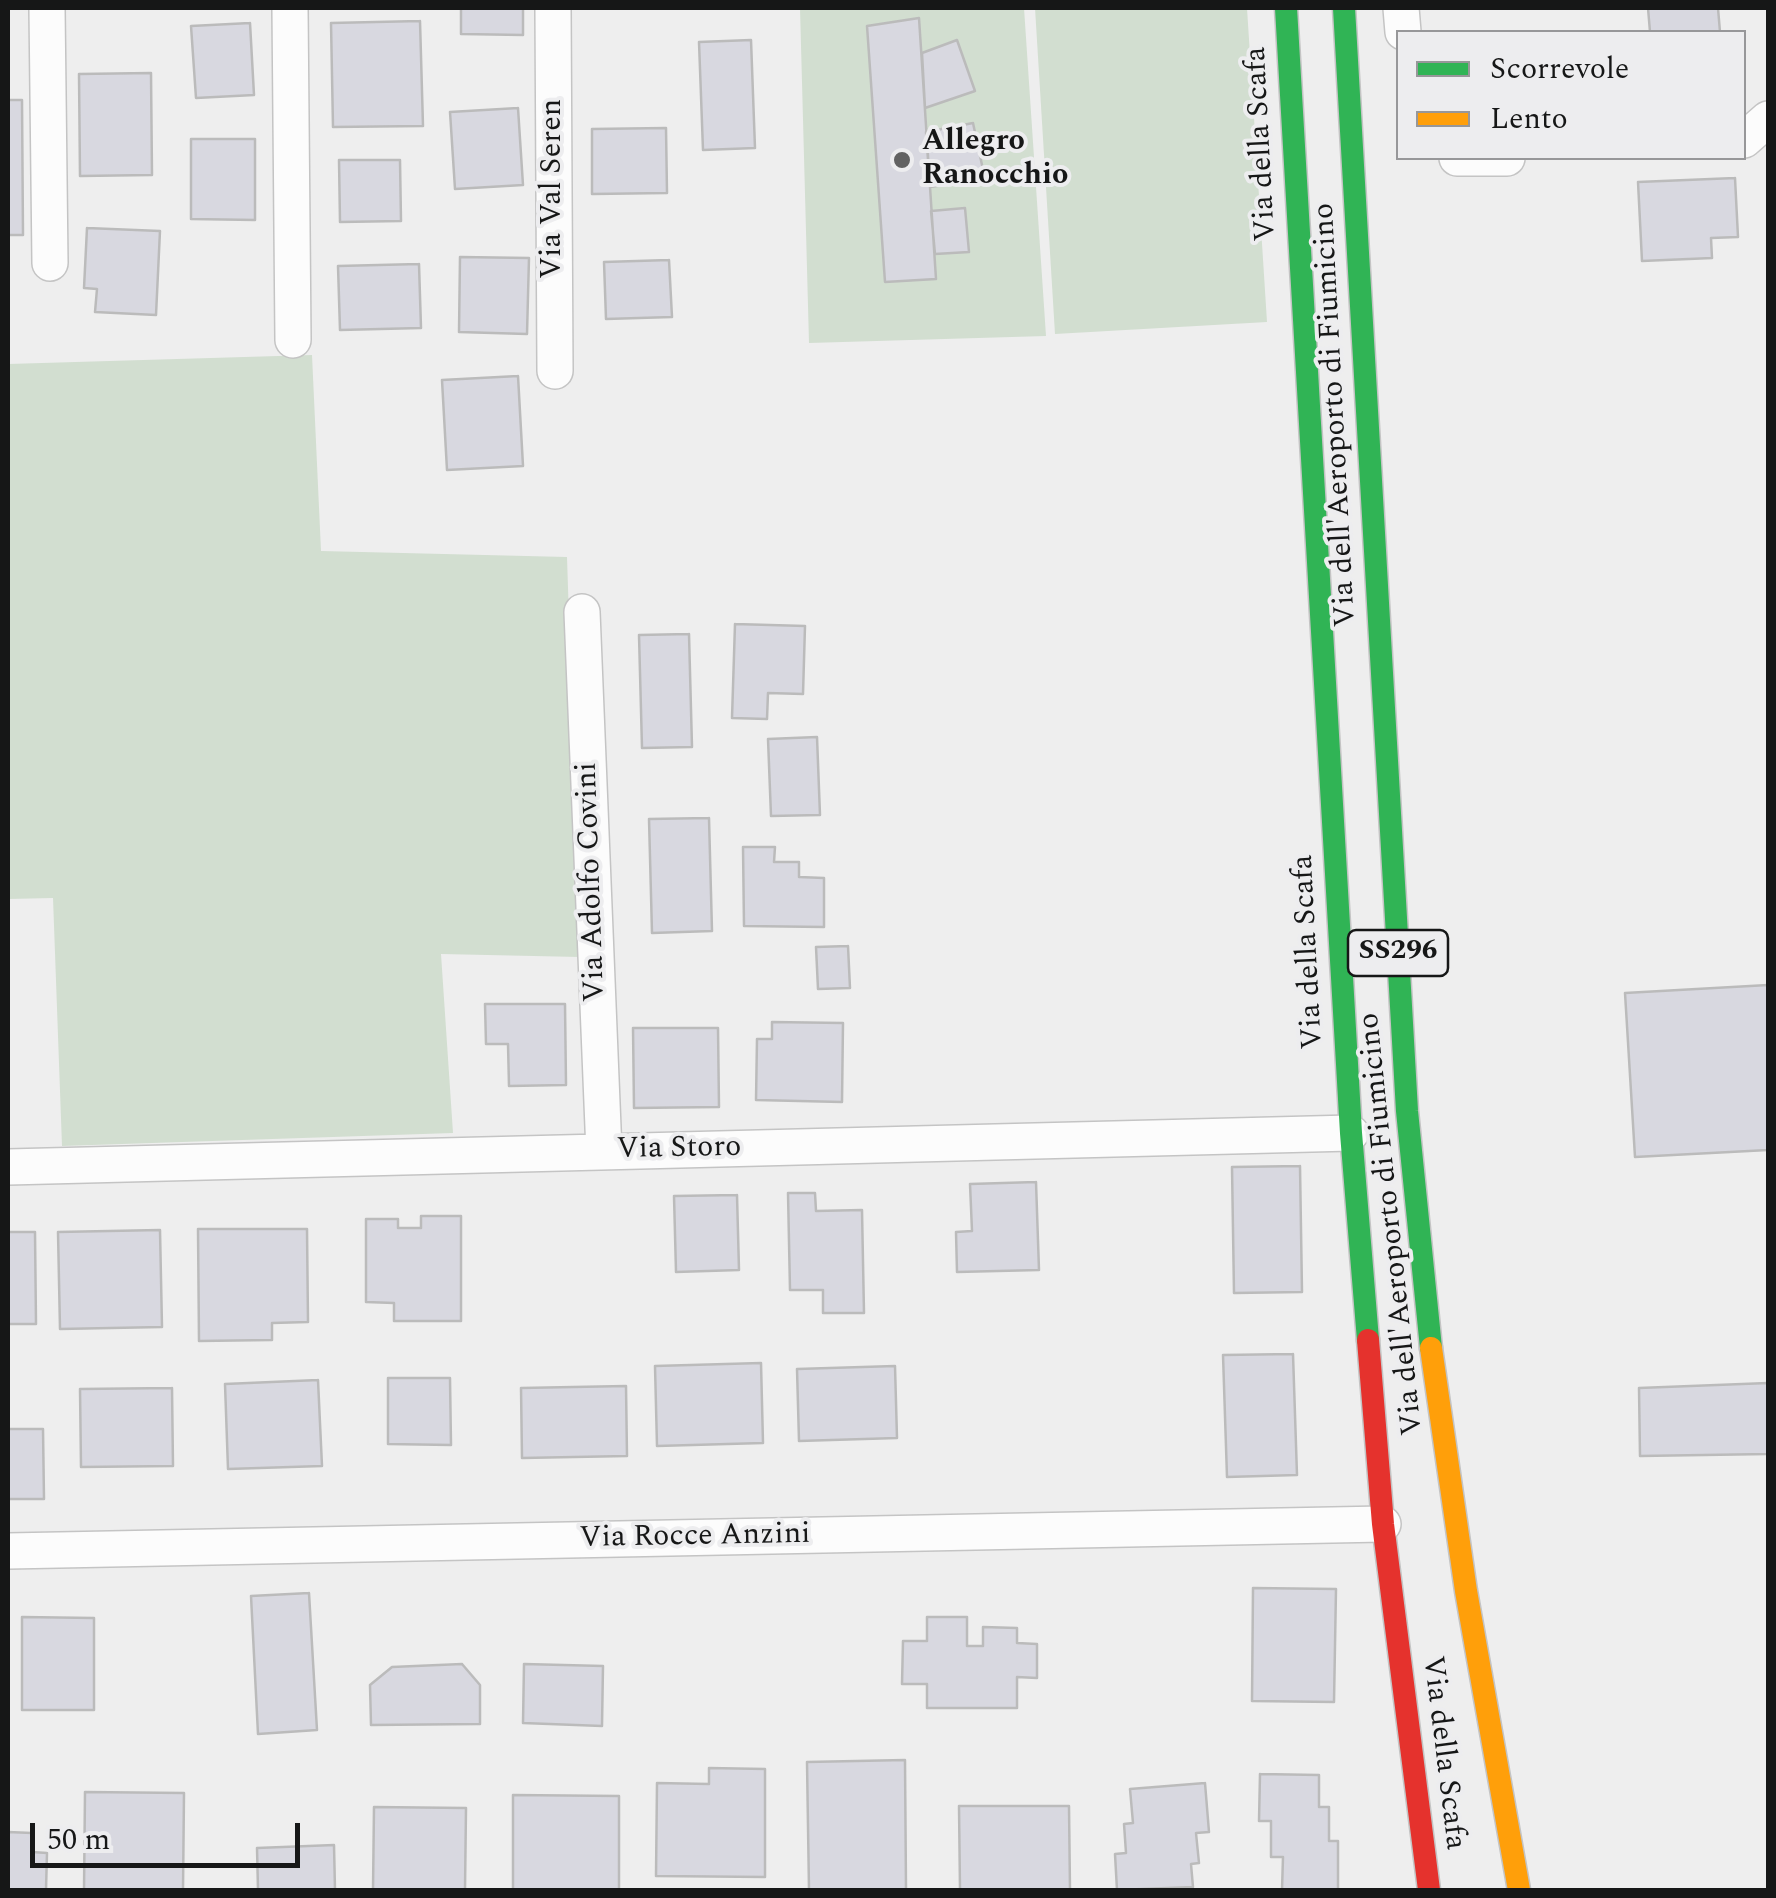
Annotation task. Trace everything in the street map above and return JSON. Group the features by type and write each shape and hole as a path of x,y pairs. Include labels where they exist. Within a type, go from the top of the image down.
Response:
{"street":[{"path":"47,8 50,263"},
{"path":"290,8 293,340"},
{"name":"Via Val Seren","path":"553,8 555,371"},
{"path":"1277,8 1287,38"},
{"name":"Via della Scafa","path":"1286,8 1351,1133 1382,1524 1429,1890"},
{"name":"Via dell'Aeroporto di Fiumicino","path":"1344,8 1407,1111 1433,1360 1466,1591 1519,1890"},
{"path":"1746,138 1768,119"},
{"name":"Via Adolfo Covini","path":"582,612 604,1152"},
{"name":"Via Storo","path":"8,1167 1351,1133"},
{"name":"Via Rocce Anzini","path":"8,1552 1382,1524"}],"green space":[{"path":"800,8 1024,8 1046,336 809,343"},
{"path":"1035,8 1247,8 1267,322 1055,334"},
{"path":"312,355 321,551 567,557 580,957 441,954 453,1133 62,1146 53,898 8,899 8,364"}],"building":[{"path":"461,8 523,8 523,35 461,34"},
{"path":"1648,8 1718,8 1720,30 1650,30"},
{"name":"Allegro Ranocchio","path":"919,18 936,279 885,282 867,26"},
{"path":"420,21 423,126 333,127 331,23"},
{"path":"250,23 254,95 196,98 191,26"},
{"path":"751,40 755,148 703,150 699,42"},
{"name":"Allegro Ranocchio","path":"957,40 975,91 925,108 922,53"},
{"path":"151,73 152,175 80,176 79,74"},
{"path":"8,100 22,100 23,235 8,235"},
{"path":"518,108 523,185 455,189 450,112"},
{"name":"Allegro Ranocchio","path":"973,123 985,179 930,187 926,132"},
{"path":"666,128 667,193 592,194 592,129"},
{"path":"191,139 255,139 255,220 191,219"},
{"path":"339,160 400,160 401,221 340,222"},
{"path":"1735,178 1738,237 1711,238 1712,258 1642,261 1638,182"},
{"name":"Allegro Ranocchio","path":"965,208 969,252 935,254 931,211"},
{"path":"87,228 160,231 156,315 95,312 97,289 84,288"},
{"path":"460,257 529,258 527,334 459,332"},
{"path":"669,260 672,317 606,319 604,262"},
{"path":"419,264 421,328 340,330 338,266"},
{"path":"518,376 523,466 447,470 442,380"},
{"path":"735,624 805,626 803,694 768,693 767,719 732,718"},
{"path":"689,634 692,747 642,748 639,635"},
{"path":"817,737 820,815 771,816 768,739"},
{"path":"709,818 712,931 652,933 649,819"},
{"path":"743,847 775,847 774,862 799,862 799,877 824,878 824,927 744,926"},
{"path":"848,946 850,988 818,989 816,947"},
{"path":"1768,985 1768,1150 1635,1157 1625,993"},
{"path":"485,1004 565,1004 566,1085 509,1086 508,1044 486,1044"},
{"path":"772,1022 843,1023 842,1102 756,1100 757,1039 772,1039"},
{"path":"633,1028 718,1028 719,1107 634,1108"},
{"path":"1300,1166 1302,1292 1234,1293 1232,1167"},
{"path":"1036,1182 1039,1270 957,1272 956,1232 972,1231 970,1184"},
{"path":"788,1193 815,1193 816,1211 862,1210 864,1313 823,1313 823,1290 790,1290"},
{"path":"737,1195 739,1270 676,1272 674,1196"},
{"path":"421,1216 461,1216 461,1321 394,1321 394,1303 366,1302 366,1219 398,1219 398,1228 421,1228"},
{"path":"198,1229 307,1229 308,1322 272,1323 272,1340 199,1341"},
{"path":"160,1230 162,1327 60,1329 58,1232"},
{"path":"8,1232 35,1232 36,1324 8,1324"},
{"path":"1293,1354 1297,1475 1227,1477 1223,1355"},
{"path":"761,1363 763,1443 657,1446 655,1366"},
{"path":"895,1366 897,1438 799,1441 797,1369"},
{"path":"388,1378 450,1378 451,1445 388,1444"},
{"path":"318,1380 322,1466 228,1469 225,1384"},
{"path":"1768,1383 1768,1454 1640,1456 1639,1388"},
{"path":"626,1386 627,1456 522,1458 521,1388"},
{"path":"172,1388 173,1466 81,1467 80,1389"},
{"path":"8,1429 43,1429 44,1499 8,1499"},
{"path":"1253,1588 1336,1589 1334,1702 1252,1701"},
{"path":"309,1593 317,1730 258,1734 251,1596"},
{"path":"22,1617 94,1618 94,1710 22,1710"},
{"path":"927,1617 967,1617 967,1646 983,1646 983,1627 1017,1628 1017,1643 1037,1644 1037,1678 1017,1677 1017,1708 927,1708 927,1684 902,1684 903,1641 927,1641"},
{"path":"462,1664 480,1685 480,1724 371,1725 370,1685 392,1667"},
{"path":"524,1664 603,1666 602,1726 523,1723"},
{"path":"905,1760 906,1890 809,1890 807,1762"},
{"path":"709,1768 765,1769 765,1877 656,1876 657,1783 709,1784"},
{"path":"1260,1774 1319,1775 1319,1807 1329,1807 1329,1841 1338,1841 1338,1890 1282,1890 1283,1857 1271,1857 1271,1821 1259,1821"},
{"path":"1205,1783 1209,1832 1196,1833 1199,1863 1191,1864 1193,1887 1117,1890 1115,1854 1126,1853 1124,1824 1133,1823 1130,1789"},
{"path":"85,1792 184,1793 183,1890 84,1890"},
{"path":"513,1795 619,1796 619,1890 513,1890"},
{"path":"959,1806 1069,1806 1070,1890 960,1890"},
{"path":"374,1807 466,1808 465,1890 373,1890"},
{"path":"8,1832 32,1833 32,1852 47,1853 46,1890 8,1890"},
{"path":"334,1845 335,1890 258,1890 257,1848"}],"traffic: fast":[{"path":"1286,8 1351,1133 1368,1340"},
{"path":"1344,8 1407,1111 1431,1348"}],"traffic: slow":[{"path":"1431,1348 1466,1591 1519,1890"}],"traffic: jam":[{"path":"1368,1340 1383,1524 1429,1890"}],"place":[{"name":"Allegro Ranocchio","path":"902,160"}]}
